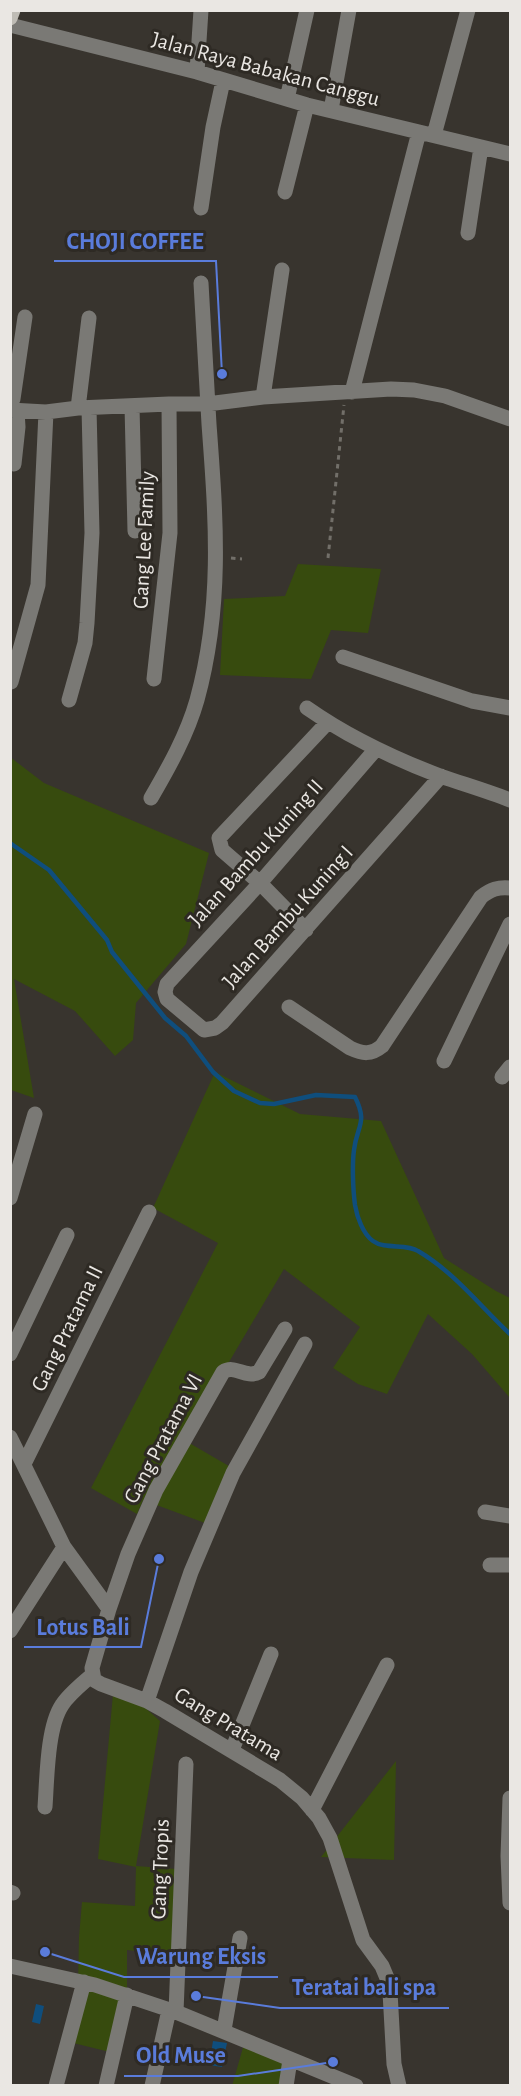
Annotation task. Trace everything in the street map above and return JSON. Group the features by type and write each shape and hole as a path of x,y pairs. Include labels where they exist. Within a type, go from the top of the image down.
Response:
{"main road":[{"path":"10,18 13,10"}],"street":[{"path":"197,72 201,10"},
{"path":"287,99 307,10"},
{"path":"331,110 348,10"},
{"path":"349,392 426,134 468,10"},
{"name":"Jalan Raya Babakan Canggu","path":"10,25 197,72 307,105 510,154"},
{"path":"201,208 213,127 223,81"},
{"path":"285,192 307,105"},
{"path":"468,233 481,147"},
{"path":"263,397 282,270"},
{"path":"151,798 175,758 189,724 197,700 210,640 217,557 201,283"},
{"path":"14,464 18,427 13,399 26,317"},
{"path":"69,700 85,643 92,533 93,480 84,408 89,318"},
{"path":"13,409 45,412 84,408 207,404 263,397 391,389 414,390 445,396 510,419"},
{"name":"Gang Lee Family","path":"154,679 170,533 169,404"},
{"path":"132,406 135,531"},
{"path":"11,682 38,585 45,412"},
{"path":"343,657 472,701 510,708"},
{"path":"307,708 375,749 441,776 510,800"},
{"path":"306,930 260,883 222,850 219,838 328,722"},
{"name":"Jalan Bambu Kuning II","path":"167,984 260,883 375,749"},
{"name":"Jalan Bambu Kuning I","path":"167,984 165,992 167,999 204,1030 215,1029 306,930 441,776"},
{"path":"289,1007 350,1048 360,1053 375,1052 382,1046 481,897 495,888 510,888"},
{"path":"444,1061 510,924"},
{"path":"10,1198 34,1114"},
{"name":"Gang Pratama II","path":"24,1464 149,1212"},
{"path":"10,1354 67,1235"},
{"name":"Gang Pratama VI","path":"109,1609 128,1554 156,1490 218,1378 227,1369 249,1375 258,1372 285,1329"},
{"path":"147,1701 191,1572 233,1473 305,1344"},
{"path":"10,1437 64,1547 109,1609 93,1661 92,1675 62,1705 56,1719 49,1752 45,1807"},
{"path":"485,1512 510,1516"},
{"path":"10,1631 64,1547"},
{"path":"490,1565 510,1565"},
{"path":"232,1750 271,1654"},
{"path":"312,1810 387,1665"},
{"name":"Gang Pratama","path":"92,1675 94,1680 101,1684 147,1701 280,1779 320,1818 330,1838 363,1940 382,1966 387,1978 390,1992 394,2064 399,2085"},
{"name":"Gang Tropis","path":"152,2085 172,2011 186,1764"},
{"path":"510,1798 508,1856 510,1903"},
{"path":"224,2030 240,1938"},
{"path":"10,1966 84,1982 127,1995 224,2030 290,2060 356,2085"},
{"path":"57,2085 84,1982"},
{"path":"106,2085 127,1995"},
{"path":"286,2085 290,2060"}],"path":[{"path":"328,558 349,392"}],"green space":[{"path":"298,564 381,569 368,633 331,630 311,679 220,675 224,599 285,596"},
{"path":"10,757 44,783 209,853 186,944 136,1003 133,1040 115,1056 75,1011 14,979 34,1098 11,1090"},
{"path":"215,1072 300,1114 381,1121 444,1258 510,1298 510,1398 472,1354 428,1314 387,1394 358,1384 333,1368 360,1327 284,1269 229,1362 179,1437 234,1469 205,1523 143,1500 137,1514 91,1488 218,1243 153,1208"},
{"path":"113,1694 142,1705 160,1721 136,1866 176,1869 174,1955 127,1950 127,1999 114,2053 65,2041 78,1987 82,1902 135,1906 136,1867 98,1859"},
{"path":"396,1761 394,1860 321,1857"},
{"path":"246,2037 287,2059 281,2085 232,2086"}],"water":[{"path":"36,2004 44,2006 40,2024 32,2022"},
{"path":"213,2041 227,2043 222,2067 209,2065"}],"waterway":[{"path":"10,843 49,870 107,940 112,952 165,1018 186,1036 213,1072 234,1091 260,1103 274,1104 316,1095 355,1097 361,1113 354,1150 355,1205 366,1234 378,1244 408,1247 431,1259 455,1279 510,1334"}],"place":[{"name":"CHOJI COFFEE","path":"222,374"},
{"name":"Lotus Bali","path":"159,1559"},
{"name":"Warung Eksis","path":"45,1952"},
{"name":"Teratai bali spa","path":"196,1996"},
{"name":"Old Muse","path":"333,2062"}]}
